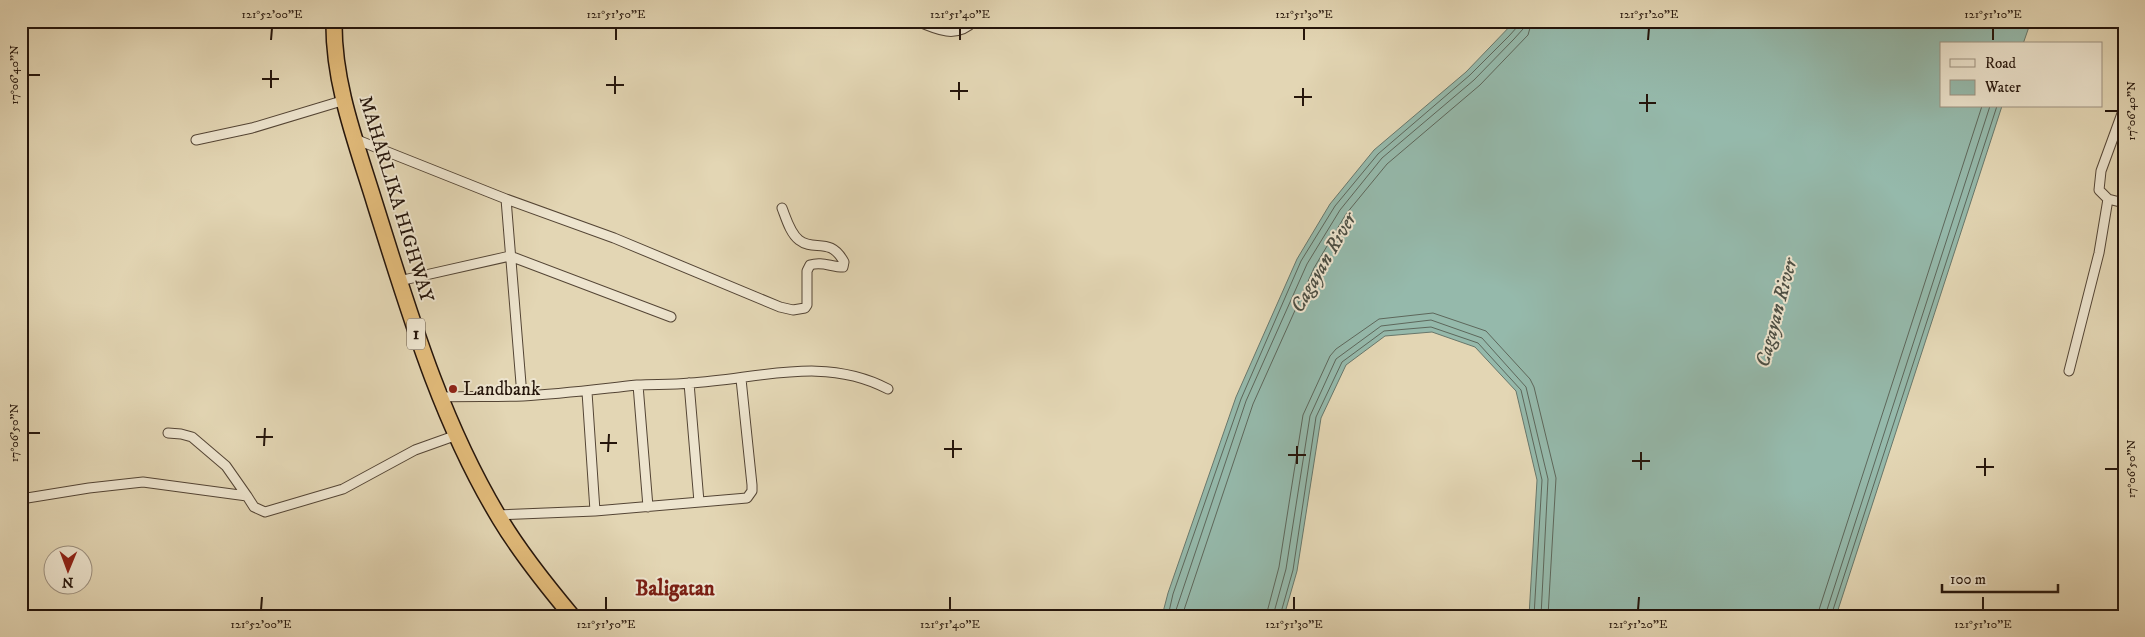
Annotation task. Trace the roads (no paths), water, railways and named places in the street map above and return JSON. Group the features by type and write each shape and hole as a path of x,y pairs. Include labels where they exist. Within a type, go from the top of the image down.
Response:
{"highway":[{"name":"MAHARLIKA HIGHWAY","path":"334,21 334,44 354,139 416,332 440,397 497,515 542,580 572,616"}],"street":[{"path":"918,21 934,29 959,32 974,21"},
{"path":"196,140 252,128 345,100"},
{"path":"2124,108 2099,180 2099,190 2108,199 2124,202"},
{"path":"354,139 506,199 614,238 780,307 801,310 807,304 807,271 810,265 823,263 840,267 843,266 844,262 828,246 809,244 800,240 790,227 782,208"},
{"path":"506,199 522,396"},
{"path":"2069,371 2099,253 2108,199"},
{"path":"400,281 510,256 671,317"},
{"path":"440,397 522,396 587,392 638,385 741,379 799,370 832,371 862,377 888,389"},
{"path":"497,515 594,511 747,498 752,491 741,379"},
{"path":"689,383 699,502"},
{"path":"638,385 648,507"},
{"path":"587,392 594,511"},
{"path":"168,434 181,434 192,437 226,466 254,507 265,512 343,489 415,450 457,435"},
{"path":"21,498 143,482 247,496"}],"water":[{"name":"Cagayan River","path":"1515,21 2031,21 2024,42 1940,42 1940,108 2001,108 1836,616 1529,616 1537,480 1516,391 1475,347 1432,332 1385,336 1346,365 1321,418 1297,571 1284,616 1162,616 1168,593 1236,397 1297,259 1330,204 1374,150 1466,72"}],"place":[{"name":"Landbank","path":"453,389"}],"district":[{"name":"Baligatan","path":"675,589"}]}
